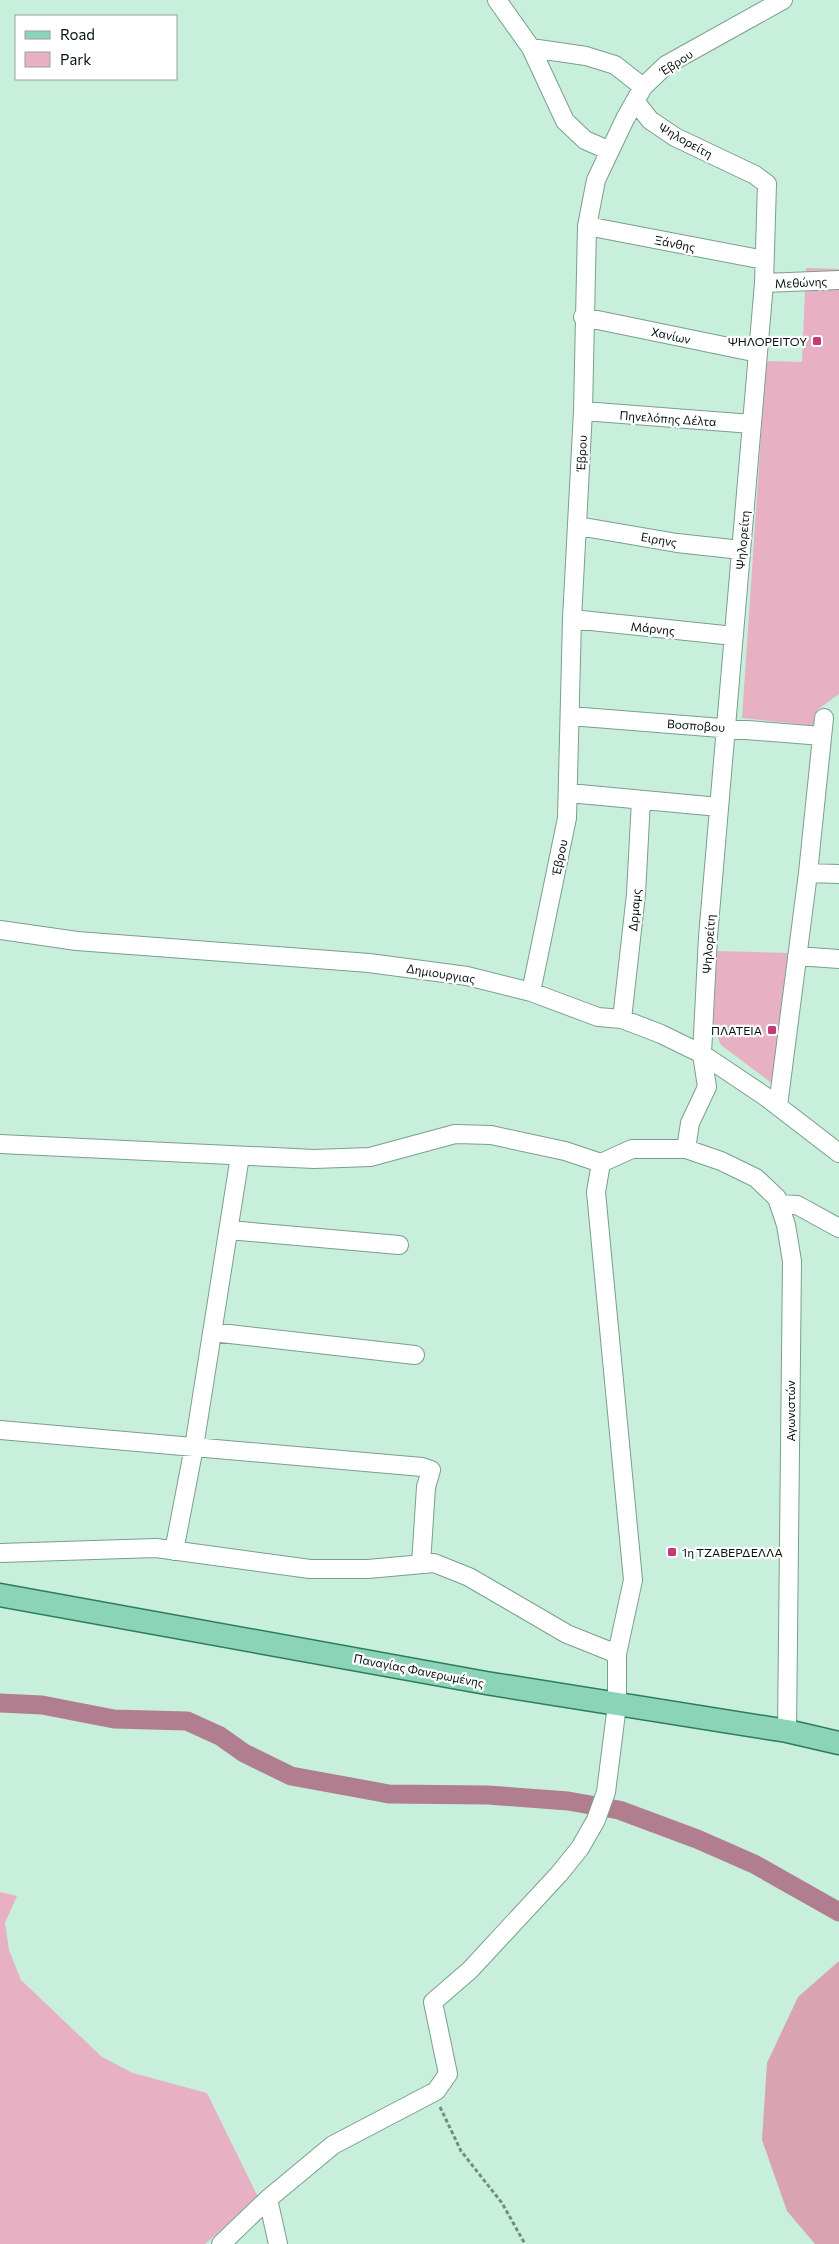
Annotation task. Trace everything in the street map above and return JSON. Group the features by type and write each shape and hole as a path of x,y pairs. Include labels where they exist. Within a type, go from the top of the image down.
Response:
{"main road":[{"name":"Παναγίας Φανερωμένης","path":"0,1595 617,1705 787,1730 839,1743"}],"street":[{"path":"497,0 531,48 565,121 585,140 610,151"},
{"name":"Έβρου","path":"531,992 560,855 569,793 572,619 583,412 583,317 587,226 596,180 639,94 666,66 783,0"},
{"path":"531,48 586,56 615,65 639,94"},
{"name":"Ψηλορείτη","path":"639,94 650,120 675,137 755,175 767,184 764,283 720,807 702,1054 707,1087 690,1123 686,1148"},
{"name":"Ξάνθης","path":"587,226 764,260"},
{"name":"Μεθώνης","path":"764,283 839,280"},
{"name":"Χανίων","path":"583,317 758,353"},
{"name":"Πηνελόπης Δέλτα","path":"583,412 752,424"},
{"name":"Ειρηνς","path":"578,526 677,543 741,550"},
{"name":"Μάρνης","path":"572,619 734,636"},
{"name":"Βοσποβου","path":"570,716 822,736"},
{"path":"778,1106 808,873 824,718"},
{"path":"569,793 720,807"},
{"name":"Δρμαμς","path":"622,1019 636,894 641,800"},
{"path":"808,873 839,874"},
{"name":"Δημιουργιας","path":"0,930 77,941 369,963 467,976 531,992 598,1016 622,1019 662,1034 702,1054 778,1106 839,1153"},
{"path":"797,956 839,959"},
{"path":"0,1144 314,1160 370,1157 455,1134 482,1134 565,1151 601,1164 632,1149 686,1148"},
{"name":"Αγωνιστών","path":"686,1148 721,1161 756,1178 777,1198 786,1225 792,1261 787,1730"},
{"path":"174,1551 194,1447 240,1156"},
{"path":"220,2244 268,2199 333,2145 436,2091 448,2074 433,2002 470,1970 559,1874 580,1848 596,1820 606,1792 617,1705 617,1654 632,1580 596,1192 601,1164"},
{"path":"779,1204 797,1205 839,1228"},
{"path":"229,1230 399,1244"},
{"path":"212,1332 415,1355"},
{"path":"0,1430 422,1467 431,1470 426,1487 421,1564"},
{"path":"0,1553 156,1548 310,1569 368,1569 434,1563 469,1577 567,1634 617,1654"},
{"path":"268,2199 278,2244"}],"path":[{"path":"436,2091 442,2112 461,2152 502,2204 525,2244"}],"green space":[{"path":"806,268 839,269 839,694 817,710 817,726 742,718 766,361 802,362"},
{"path":"717,951 788,953 773,1084 721,1045 713,1027"},
{"path":"0,1892 17,1896 5,1923 9,1950 21,1980 102,2057 133,2073 207,2093 258,2197 205,2244 0,2244"}],"shaded area":[{"path":"839,1961 839,2244 815,2244 787,2211 762,2140 767,2063 798,1997"}],"waterway":[{"path":"0,1703 42,1705 114,1719 187,1721 220,1736 244,1753 291,1776 389,1794 488,1795 568,1801 619,1810 697,1839 754,1864 839,1912"}],"place":[{"name":"ΨΗΛΟΡΕΙΤΟΥ","path":"817,341"},
{"name":"ΠΛΑΤΕΙΑ","path":"772,1030"},
{"name":"1η ΤΖΑΒΕΡΔΕΛΛΑ","path":"672,1552"}]}
